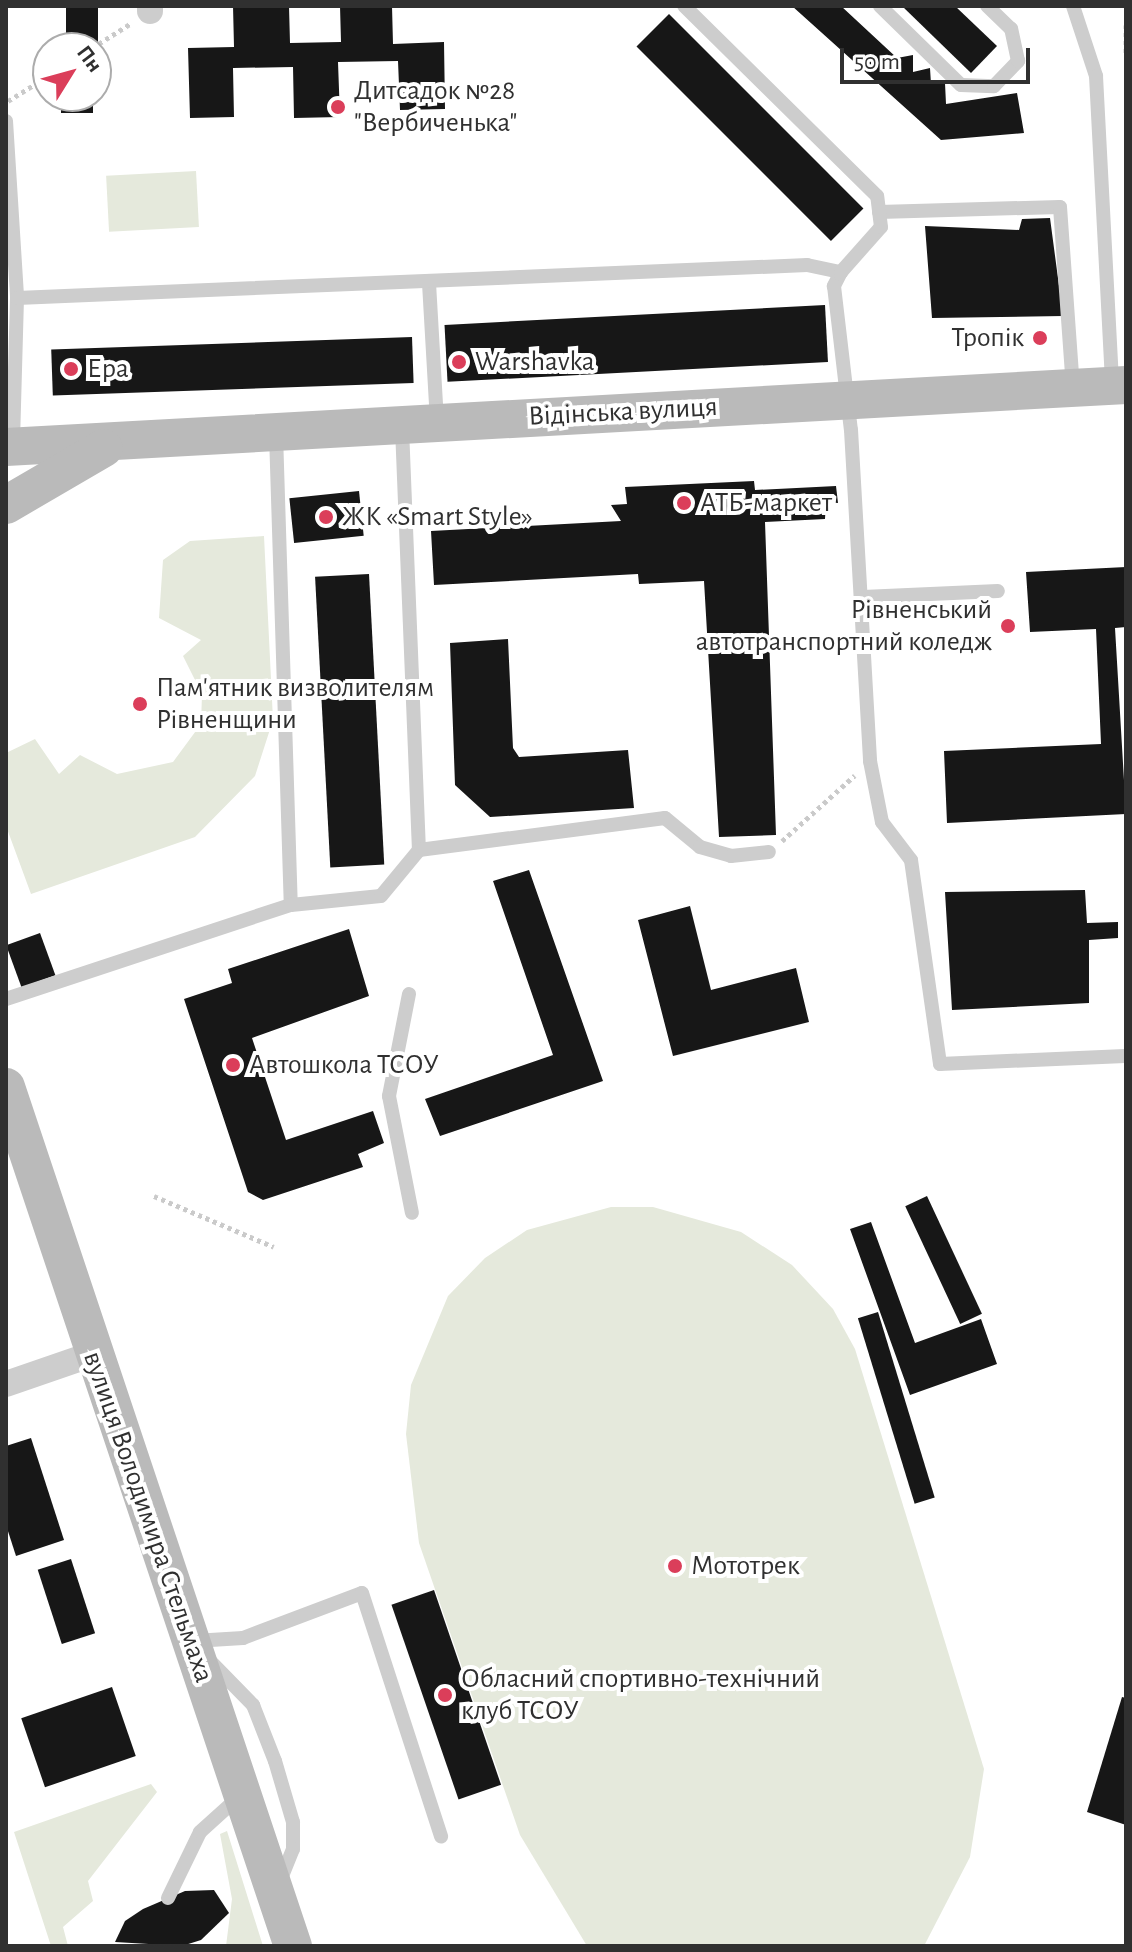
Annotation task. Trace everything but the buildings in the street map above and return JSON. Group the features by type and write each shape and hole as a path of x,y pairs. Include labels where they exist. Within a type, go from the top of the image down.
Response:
{"main road":[{"name":"Відінська вулиця","path":"10,447 1119,386"},
{"name":"Відінська вулиця","path":"6,505 63,466 120,441"},
{"name":"вулиця Володимира Стельмаха","path":"6,1087 293,1946"}],"street":[{"path":"6,1384 93,1354"}],"lane":[{"path":"684,6 877,196 881,227 841,272 834,286 863,597 870,761 882,822 911,860 940,1064 1125,1056"},
{"path":"880,6 961,85 994,86 1018,61 1011,29 987,6"},
{"path":"1073,6 1096,76 1119,386"},
{"path":"6,121 17,298 10,447"},
{"path":"879,212 1060,207 1073,388"},
{"path":"17,298 807,265 841,272"},
{"path":"6,999 291,905 381,896 419,850 420,423 429,283"},
{"path":"276,430 291,905"},
{"path":"863,597 998,591"},
{"path":"419,850 665,818 700,847 731,856 769,852"},
{"path":"409,994 389,1096 412,1213"},
{"path":"190,1641 243,1638 362,1593 441,1836"},
{"path":"190,1641 253,1705 275,1761 293,1822 293,1849 275,1893"},
{"path":"168,1898 200,1832 242,1795"}],"path":[{"path":"112,34 150,8"},
{"path":"1126,25 1126,55"},
{"path":"6,103 32,86"},
{"path":"769,852 870,761"},
{"path":"154,1196 274,1247"}],"shaded area":[{"path":"196,171 199,227 109,232 106,176"},
{"path":"264,536 273,720 255,776 195,837 31,894 6,826 6,753 35,739 59,774 80,755 117,774 173,762 201,724 202,694 183,656 201,640 159,618 163,560 190,541"},
{"name":"Мототрек","path":"611,1207 653,1207 741,1232 792,1265 833,1309 855,1349 984,1769 970,1857 924,1946 587,1946 520,1835 419,1543 406,1434 411,1385 448,1296 485,1258 527,1230"},
{"path":"151,1784 157,1792 88,1881 93,1901 63,1927 68,1946 51,1946 14,1832"},
{"path":"227,1831 263,1946 226,1946 232,1899 220,1834"}],"place":[{"name":"Дитсадок №28 \"Вербиченька\"","path":"338,107"},
{"name":"Тропік","path":"1040,338"},
{"name":"Warshavka","path":"459,362"},
{"name":"Ера","path":"71,369"},
{"name":"АТБ-маркет","path":"684,503"},
{"name":"ЖК «Smart Style»","path":"326,517"},
{"name":"Рівненський автотранспортний коледж","path":"1008,626"},
{"name":"Пам'ятник визволителям Рівненщини","path":"140,704"},
{"name":"Автошкола ТСОУ","path":"233,1065"},
{"name":"Мототрек","path":"675,1566"},
{"name":"Обласний спортивно-технічний клуб ТСОУ","path":"445,1695"}]}
